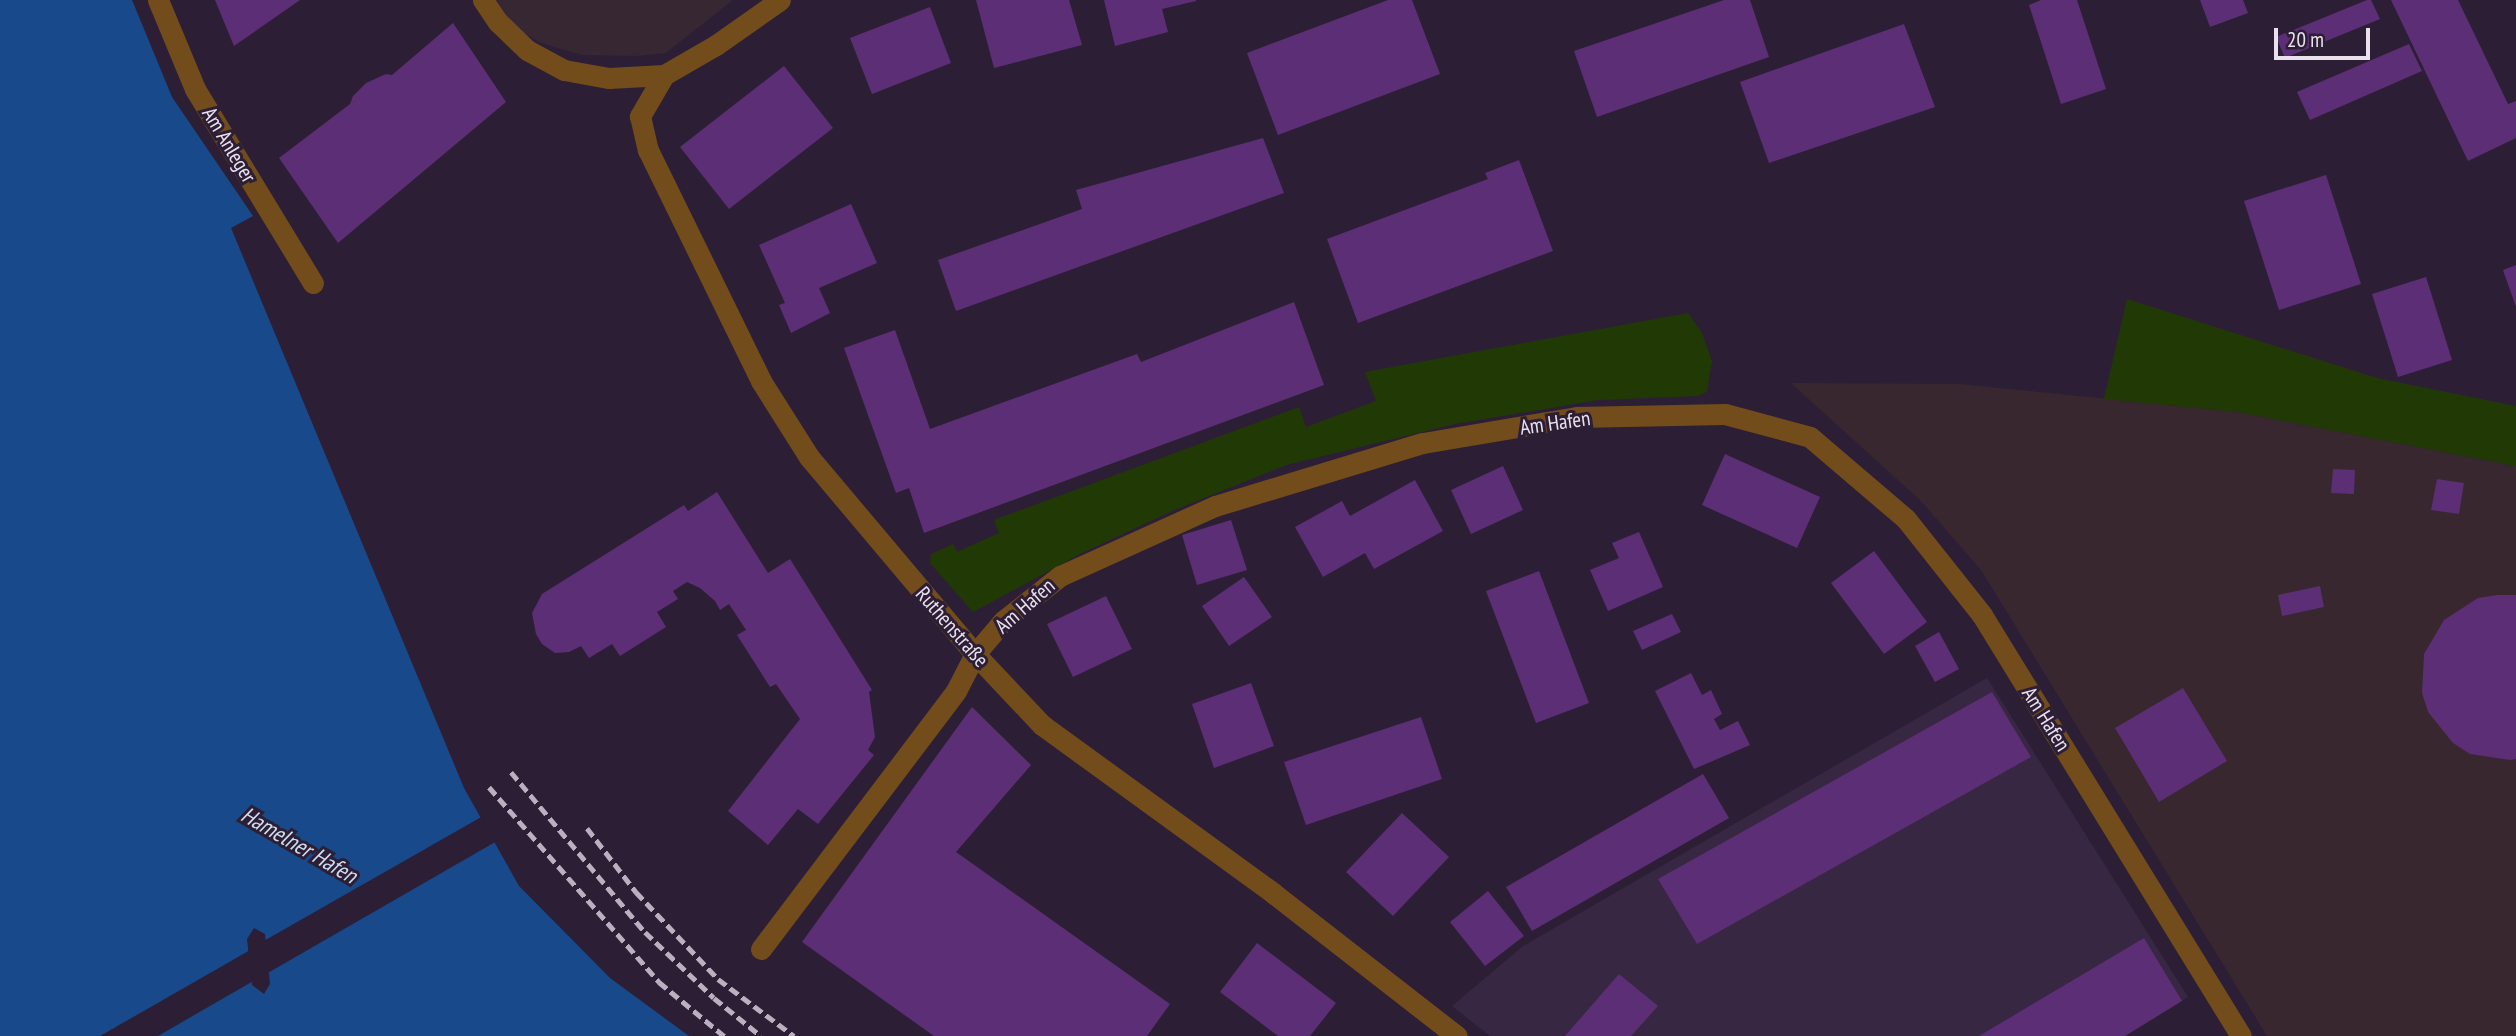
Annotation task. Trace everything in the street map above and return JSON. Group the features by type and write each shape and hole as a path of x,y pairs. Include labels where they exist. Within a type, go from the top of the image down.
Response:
{"street":[{"name":"Am Anleger","path":"158,0 195,89 313,283"},
{"path":"483,0 498,22 527,50 564,70 609,78 664,75 716,45 780,0"},
{"name":"Ruthenstraße","path":"664,75 640,116 648,150 761,381 809,457 975,654 1042,725 1273,893 1457,1036"},
{"name":"Am Hafen","path":"761,949 956,691 975,654 1003,621 1060,576 1215,506 1423,443 1577,417 1725,414 1810,437 1906,519 1982,615 2241,1036"}],"shaded area":[{"path":"497,0 733,0 666,53 637,56 582,55 541,43 513,27"},
{"path":"1791,383 1960,384 2237,412 2516,466 2516,1036 2267,1036 1981,570 1921,501"},
{"path":"1987,678 2188,997 2125,1036 1490,1036 1452,1006 1523,946"}],"green space":[{"path":"2127,299 2377,378 2516,406 2516,466 2237,412 2104,399"},
{"path":"1688,313 1702,333 1712,361 1707,392 1697,396 1598,400 1455,424 1286,465 1172,511 1082,553 973,612 930,563 931,554 953,544 957,552 999,533 994,520 1299,407 1306,427 1376,401 1365,372"}],"water":[{"name":"Hamelner Hafen","path":"0,0 132,0 172,97 253,216 231,228 464,788 519,886 610,978 689,1036 0,1036","holes":["254,928 265,934 270,984 264,994 252,985 247,939"]}],"pier":[{"path":"483,816 497,841 266,974 262,942"},
{"path":"252,949 255,980 158,1036 100,1036"}],"building":[{"path":"215,0 300,0 234,46"},
{"path":"976,0 1069,0 1082,45 994,68"},
{"path":"1104,0 1196,1 1162,9 1168,32 1115,46"},
{"path":"1388,0 1412,0 1440,74 1278,135 1247,53"},
{"path":"1724,0 1750,0 1769,57 1597,117 1574,51"},
{"path":"2041,0 2077,0 2106,89 2061,104 2029,5"},
{"path":"2200,0 2243,0 2248,13 2210,27"},
{"path":"2371,0 2380,19 2285,58 2276,37"},
{"path":"2391,0 2458,0 2508,104 2516,101 2516,138 2468,161"},
{"path":"930,7 951,63 872,94 850,38"},
{"path":"453,23 506,102 338,243 279,158 350,104 353,96 366,83 386,74 392,75"},
{"path":"1904,24 1935,107 1769,163 1740,82"},
{"path":"2409,44 2422,71 2310,120 2297,92"},
{"path":"784,66 833,128 729,209 680,147"},
{"path":"1263,138 1284,193 956,311 938,260 1082,209 1076,190"},
{"path":"1519,160 1553,251 1358,323 1327,239 1488,179 1485,173"},
{"path":"2326,175 2361,284 2279,310 2244,201"},
{"path":"851,204 877,263 819,288 830,313 791,333 779,305 785,303 759,245"},
{"path":"2516,265 2516,307 2503,270"},
{"path":"2426,277 2452,360 2398,377 2372,294"},
{"path":"1294,302 1324,385 924,533 909,488 896,493 844,348 895,330 930,429 1137,354 1141,362"},
{"path":"1725,454 1820,497 1797,548 1702,505"},
{"path":"1503,466 1523,510 1471,534 1451,490"},
{"path":"2333,469 2355,470 2354,494 2331,493"},
{"path":"2437,479 2464,483 2459,514 2431,510"},
{"path":"1415,480 1443,531 1374,569 1365,553 1323,577 1295,527 1342,501 1350,516"},
{"path":"717,492 768,573 790,559 872,690 869,692 875,737 868,750 874,755 818,824 798,809 768,845 728,811 800,719 776,684 770,687 737,635 746,630 729,604 720,610 715,601 700,588 687,582 673,591 678,599 657,612 666,627 620,656 612,644 589,658 581,646 569,652 555,653 542,644 536,634 532,613 542,594 684,505 688,511"},
{"path":"1231,520 1247,570 1197,585 1182,535"},
{"path":"1639,532 1663,587 1608,611 1590,570 1619,558 1612,543"},
{"path":"1874,551 1927,622 1884,654 1831,583"},
{"path":"1539,571 1589,703 1536,723 1486,591"},
{"path":"1244,577 1272,617 1229,646 1202,606"},
{"path":"2320,586 2324,607 2282,616 2278,595"},
{"path":"2516,595 2516,759 2510,760 2470,754 2453,743 2428,712 2422,693 2424,654 2444,620 2478,598"},
{"path":"1106,596 1132,649 1073,677 1047,624"},
{"path":"1672,614 1681,632 1642,650 1633,631"},
{"path":"1939,632 1959,669 1935,682 1915,646"},
{"path":"1691,673 1702,695 1711,690 1722,714 1714,719 1720,730 1738,721 1750,745 1694,769 1655,691"},
{"path":"1251,683 1274,746 1214,768 1192,704"},
{"path":"2183,688 2227,761 2159,802 2115,728"},
{"path":"1992,692 2031,757 1697,944 1658,879"},
{"path":"972,707 1031,765 956,852 1170,1004 1147,1036 934,1036 802,942"},
{"path":"1421,717 1442,779 1306,825 1284,762"},
{"path":"1703,774 1729,818 1532,931 1506,887"},
{"path":"1402,813 1449,857 1393,916 1346,872"},
{"path":"1488,891 1524,936 1485,966 1450,922"},
{"path":"2144,938 2182,1001 2125,1036 1979,1036"},
{"path":"1257,943 1336,1003 1310,1036 1278,1036 1220,992"},
{"path":"1619,974 1658,1006 1631,1036 1565,1036"}],"railway":[{"path":"511,772 645,932 714,998 761,1036"},
{"path":"489,787 659,982 724,1036"},
{"path":"587,828 636,892 718,979 794,1036"}]}
